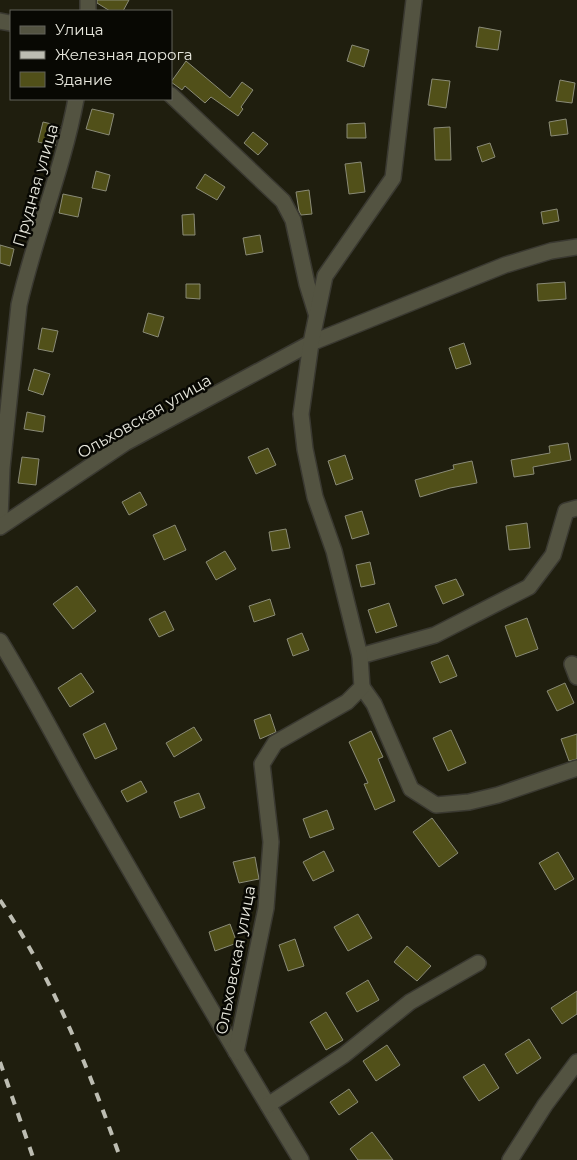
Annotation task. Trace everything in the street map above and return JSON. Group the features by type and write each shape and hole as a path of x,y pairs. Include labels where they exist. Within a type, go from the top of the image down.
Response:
{"street":[{"path":"414,0 393,178 366,214 325,276 311,344 301,414 305,450 315,497 334,551 360,656 362,686 374,704 411,789 436,805 470,802 498,795 577,768"},
{"path":"172,96 283,201 293,220 307,284 317,315"},
{"name":"Прудная улица","path":"0,518 2,468 19,305 25,279 58,177 76,100"},
{"name":"Ольховская улица","path":"0,528 126,443 311,344 505,265 551,251 577,247"},
{"path":"360,656 435,635 529,587 553,555 566,511 577,508"},
{"path":"0,641 236,1052 301,1160"},
{"name":"Ольховская улица","path":"236,1052 266,908 271,842 262,764 275,743 347,702 362,686"},
{"path":"268,1106 344,1055 410,1002 478,963"},
{"path":"510,1160 545,1105 577,1062"}],"building":[{"path":"97,0 129,0 124,10 108,10 97,3"},
{"path":"479,27 501,31 498,50 476,47"},
{"path":"352,45 369,50 364,67 347,61"},
{"path":"186,61 230,98 242,82 253,90 241,107 243,109 238,116 211,97 205,103 185,86 182,90 172,83"},
{"path":"432,79 450,81 446,108 428,105"},
{"path":"560,80 575,83 572,103 556,101"},
{"path":"92,109 114,114 109,135 86,129"},
{"path":"566,119 568,134 551,136 549,122"},
{"path":"43,122 60,126 55,146 38,142"},
{"path":"365,123 366,138 347,138 347,124"},
{"path":"450,127 451,160 435,160 434,128"},
{"path":"253,132 268,144 258,155 244,143"},
{"path":"490,143 495,157 482,162 477,147"},
{"path":"361,162 365,192 349,194 345,164"},
{"path":"96,171 110,175 106,191 92,188"},
{"path":"205,174 225,187 217,200 196,188"},
{"path":"309,190 312,214 301,215 296,192"},
{"path":"63,194 82,198 78,217 59,213"},
{"path":"557,209 559,221 543,224 541,212"},
{"path":"194,214 195,235 183,235 182,215"},
{"path":"260,235 263,252 246,255 243,238"},
{"path":"0,245 14,249 10,266 0,263"},
{"path":"565,282 566,299 538,301 537,284"},
{"path":"186,284 200,284 200,299 186,298"},
{"path":"148,313 164,317 158,337 143,332"},
{"path":"42,328 58,331 53,352 38,349"},
{"path":"464,343 471,364 456,369 449,348"},
{"path":"34,369 50,374 43,395 28,390"},
{"path":"27,412 45,416 43,432 24,429"},
{"path":"568,443 571,460 533,467 534,474 514,477 511,460 550,453 549,446"},
{"path":"268,448 276,465 256,474 248,457"},
{"path":"345,455 353,479 336,485 328,461"},
{"path":"22,457 39,459 36,485 18,483"},
{"path":"472,461 477,483 450,488 420,497 415,480 454,469 453,465"},
{"path":"140,492 147,505 129,515 122,502"},
{"path":"362,511 369,534 352,539 345,516"},
{"path":"527,523 530,548 509,550 506,526"},
{"path":"175,525 186,550 164,560 153,535"},
{"path":"286,529 290,548 272,551 269,532"},
{"path":"225,551 236,569 216,580 206,562"},
{"path":"370,562 375,584 361,587 356,565"},
{"path":"456,579 464,595 443,604 435,586"},
{"path":"77,586 96,611 73,629 53,604"},
{"path":"270,599 275,615 254,622 249,606"},
{"path":"389,603 397,626 376,633 368,610"},
{"path":"165,611 174,630 159,637 149,619"},
{"path":"527,618 538,649 516,657 505,626"},
{"path":"302,633 309,650 293,656 287,639"},
{"path":"448,655 457,676 440,683 431,662"},
{"path":"81,673 94,692 70,707 58,688"},
{"path":"565,683 574,703 557,711 547,691"},
{"path":"270,714 276,732 260,739 254,720"},
{"path":"105,723 117,749 95,759 83,734"},
{"path":"194,727 202,740 174,757 166,743"},
{"path":"451,730 466,763 448,771 433,738"},
{"path":"371,731 383,757 378,759 395,801 375,810 364,784 368,783 349,742"},
{"path":"577,734 577,759 569,761 561,739"},
{"path":"141,781 147,792 127,802 121,791"},
{"path":"199,793 205,808 180,818 174,802"},
{"path":"327,810 334,829 310,838 303,819"},
{"path":"432,818 458,853 439,867 413,832"},
{"path":"324,851 334,871 313,881 303,862"},
{"path":"558,852 574,879 555,890 539,863"},
{"path":"255,857 259,879 239,883 233,862"},
{"path":"358,914 372,938 348,951 334,927"},
{"path":"230,924 237,943 215,951 209,932"},
{"path":"295,939 304,966 288,971 279,945"},
{"path":"407,946 431,966 417,981 394,962"},
{"path":"368,980 379,1000 357,1012 346,993"},
{"path":"577,991 577,1014 562,1024 551,1008"},
{"path":"326,1012 343,1040 326,1050 310,1022"},
{"path":"529,1039 541,1058 517,1074 505,1054"},
{"path":"387,1045 400,1065 376,1081 363,1061"},
{"path":"484,1064 499,1088 479,1101 463,1077"},
{"path":"349,1089 358,1102 339,1115 330,1102"},
{"path":"372,1132 393,1160 358,1160 350,1149"}],"railway":[{"path":"0,900 37,962 69,1026 121,1160"},
{"path":"0,1062 34,1160"}]}
